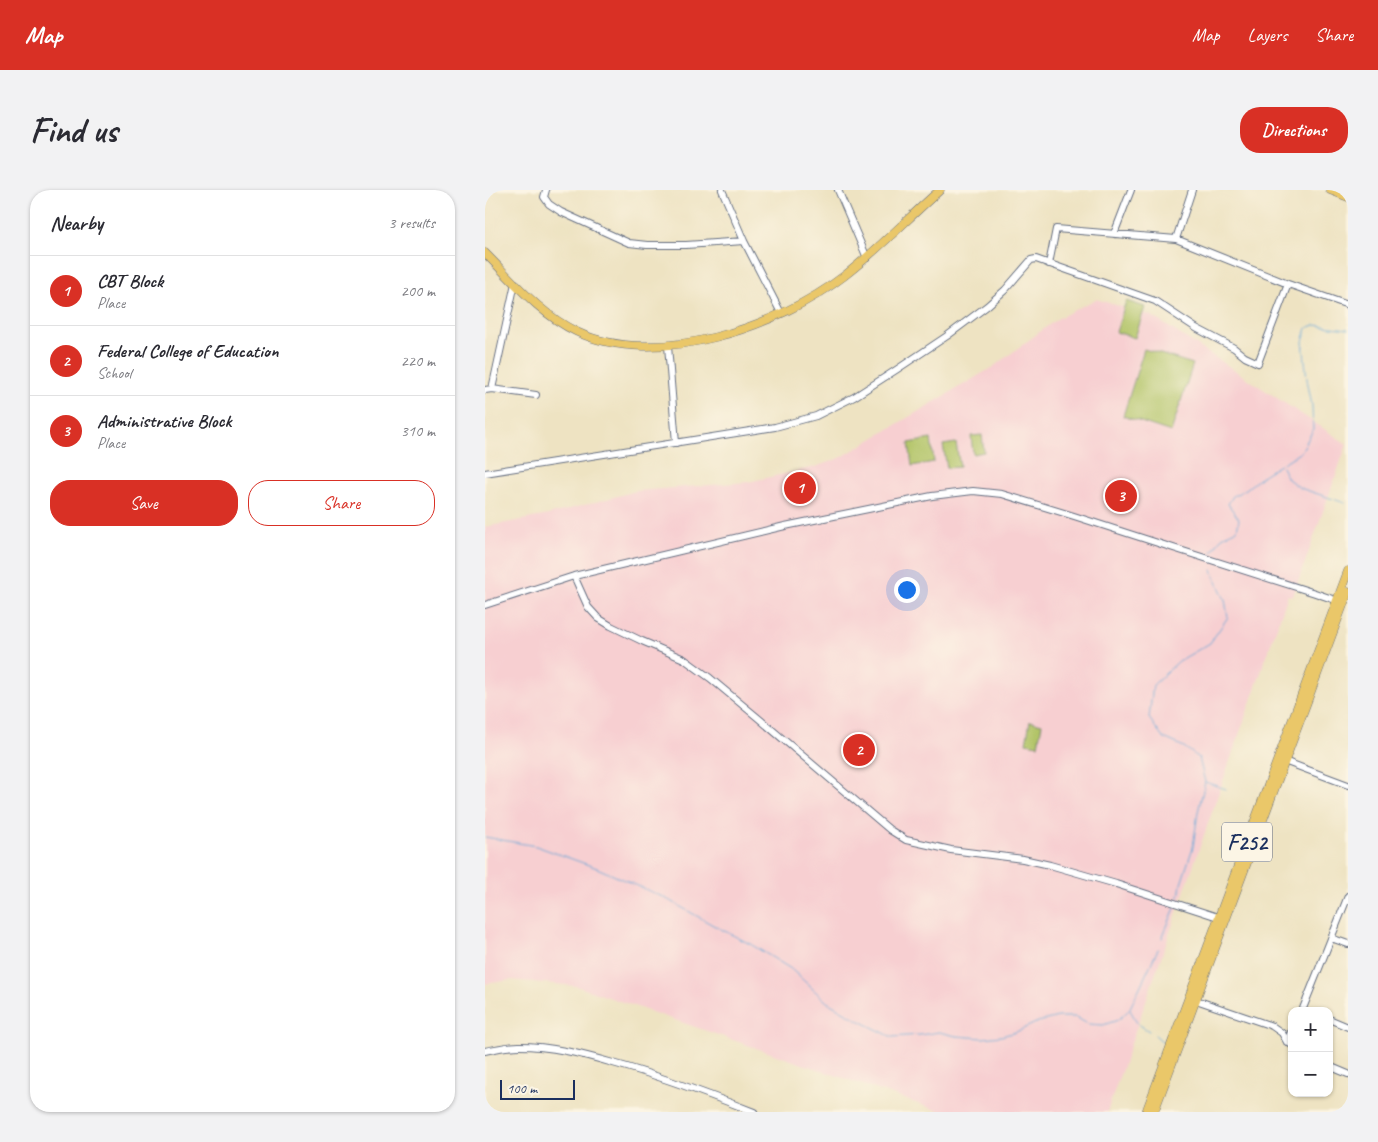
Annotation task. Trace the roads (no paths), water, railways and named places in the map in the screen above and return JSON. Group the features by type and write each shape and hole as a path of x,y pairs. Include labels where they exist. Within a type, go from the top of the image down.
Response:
{"main road":[{"path":"485,253 545,310 556,319 583,334 601,340 633,346 668,346 756,324 828,288 867,258 940,190"},
{"path":"1330,190 1348,197"},
{"name":"F252","path":"1145,1112 1192,998 1284,761 1340,602 1348,572"},
{"name":"F252","path":"1154,1112 1218,917 1340,602 1348,592"}],"street":[{"path":"546,190 545,197 549,204 561,212 629,243 676,245 745,241"},
{"path":"722,190 781,313"},
{"path":"838,190 867,258"},
{"path":"1114,234 1131,190"},
{"path":"1175,239 1192,190"},
{"path":"1049,264 1056,229 1175,239 1289,284 1348,304"},
{"path":"485,474 775,427 816,416 854,397 947,336 1005,290 1031,260 1036,259 1155,302 1258,363 1289,284"},
{"path":"515,283 488,390 536,395"},
{"path":"668,346 676,443"},
{"path":"485,605 574,576 785,526 932,496 973,491 1002,494 1340,602"},
{"path":"574,576 588,607 598,618 642,641 684,658 744,706 890,830 906,840 951,850 1023,859 1050,865 1218,917"},
{"path":"1284,761 1348,785"},
{"path":"1306,1007 1348,896"},
{"path":"1331,938 1348,944"},
{"path":"1192,998 1272,1026 1282,1033 1288,1042"},
{"path":"1333,1021 1348,1027"},
{"path":"485,1051 517,1046 550,1048 582,1054 675,1082 754,1112"},
{"path":"1333,1068 1348,1074"}],"waterway":[{"path":"1212,552 1222,537 1237,530 1239,519 1228,504 1233,496 1301,452 1313,430 1312,406 1303,342 1307,328 1315,325 1348,329"},
{"path":"1282,467 1288,479 1300,488 1345,503"},
{"path":"1179,897 1181,884 1193,847 1205,782 1199,758 1184,747 1162,737 1149,718 1153,685 1179,661 1210,643 1228,617 1225,600 1212,570"},
{"path":"1205,782 1226,789"},
{"path":"485,837 536,846 597,868 663,897 752,945 791,969 827,1002 892,1037 939,1032 956,1036 983,1038 1001,1036 1016,1032 1038,1022 1058,1017 1075,1017 1088,1024 1103,1025 1118,1020 1129,1010 1158,949"},
{"path":"1162,938 1175,908"},
{"path":"1130,1010 1138,1024 1149,1031"},
{"path":"1155,1035 1163,1042"}],"place":[{"name":"CBT Block","path":"800,488"},
{"name":"Administrative Block","path":"1121,496"},
{"name":"Federal College of Education","path":"859,750"}]}
